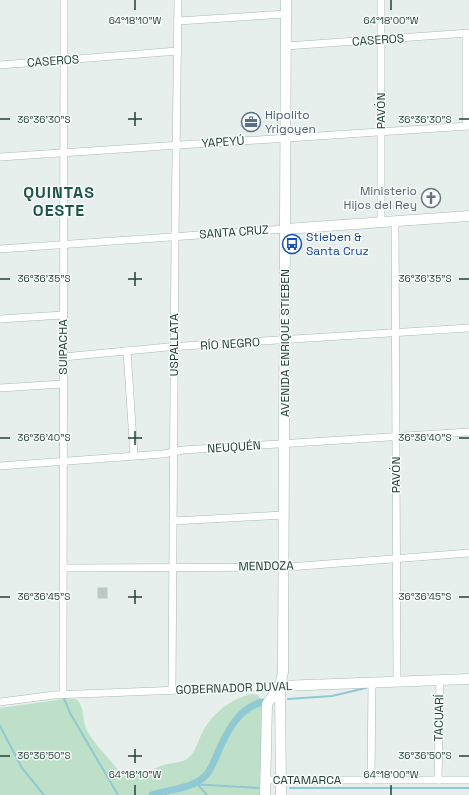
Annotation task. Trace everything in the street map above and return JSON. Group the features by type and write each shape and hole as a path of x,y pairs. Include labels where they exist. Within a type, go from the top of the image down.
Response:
{"main road":[{"name":"AVENIDA ENRIQUE STIEBEN","path":"281,795 280,686 283,676 285,444 286,0"},
{"name":"SANTA CRUZ","path":"285,229 469,216"},
{"name":"GOBERNADOR DUVAL","path":"280,686 469,679"},
{"name":"AVENIDA ENRIQUE STIEBEN","path":"265,795 267,704 280,686"}],"street":[{"name":"SUIPACHA","path":"63,694 64,0"},
{"name":"USPALLATA","path":"172,690 178,0"},
{"name":"PAVÓN","path":"381,0 381,222"},
{"path":"178,21 286,14"},
{"name":"CASEROS","path":"286,46 468,34"},
{"path":"468,34 468,126"},
{"name":"CASEROS","path":"0,65 178,51"},
{"name":"YAPEYÚ","path":"0,157 468,126"},
{"name":"PAVÓN","path":"395,221 397,682"},
{"name":"SANTA CRUZ","path":"0,249 285,229"},
{"path":"0,320 63,315"},
{"name":"RÍO NEGRO","path":"63,357 174,347 469,328"},
{"path":"127,351 134,456"},
{"path":"0,388 63,384"},
{"name":"NEUQUÉN","path":"0,466 134,456 183,450 469,432"},
{"path":"173,521 284,515"},
{"name":"MENDOZA","path":"63,568 284,567 469,553"},
{"name":"TACUARÍ","path":"438,780 440,680"},
{"path":"371,780 372,682"},
{"name":"GOBERNADOR DUVAL","path":"0,702 63,694 280,686"},
{"name":"CATAMARCA","path":"265,780 469,780"}],"green space":[{"path":"252,694 258,695 262,702 260,795 0,795 0,708 64,699 76,699 81,705 88,733 119,771 130,776 142,774 158,767 188,758 194,750 205,727 222,708 244,696"}],"building":[{"path":"98,588 107,588 107,598 98,598"}],"waterway":[{"path":"288,699 332,696 366,688"},
{"path":"63,696 70,713 118,795"},
{"path":"152,795 193,784 204,777 211,768 232,724 245,711 262,702"},
{"path":"0,726 22,768 44,795"},
{"path":"190,784 259,788"},
{"path":"198,785 207,795"},
{"path":"290,788 469,788"}],"place":[{"name":"Hipolito Yrigoyen","path":"251,122"},
{"name":"Ministerio Hijos del Rey","path":"431,198"},
{"name":"Stieben & Santa Cruz","path":"292,244"}],"district":[{"name":"QUINTAS OESTE","path":"59,201"}]}
